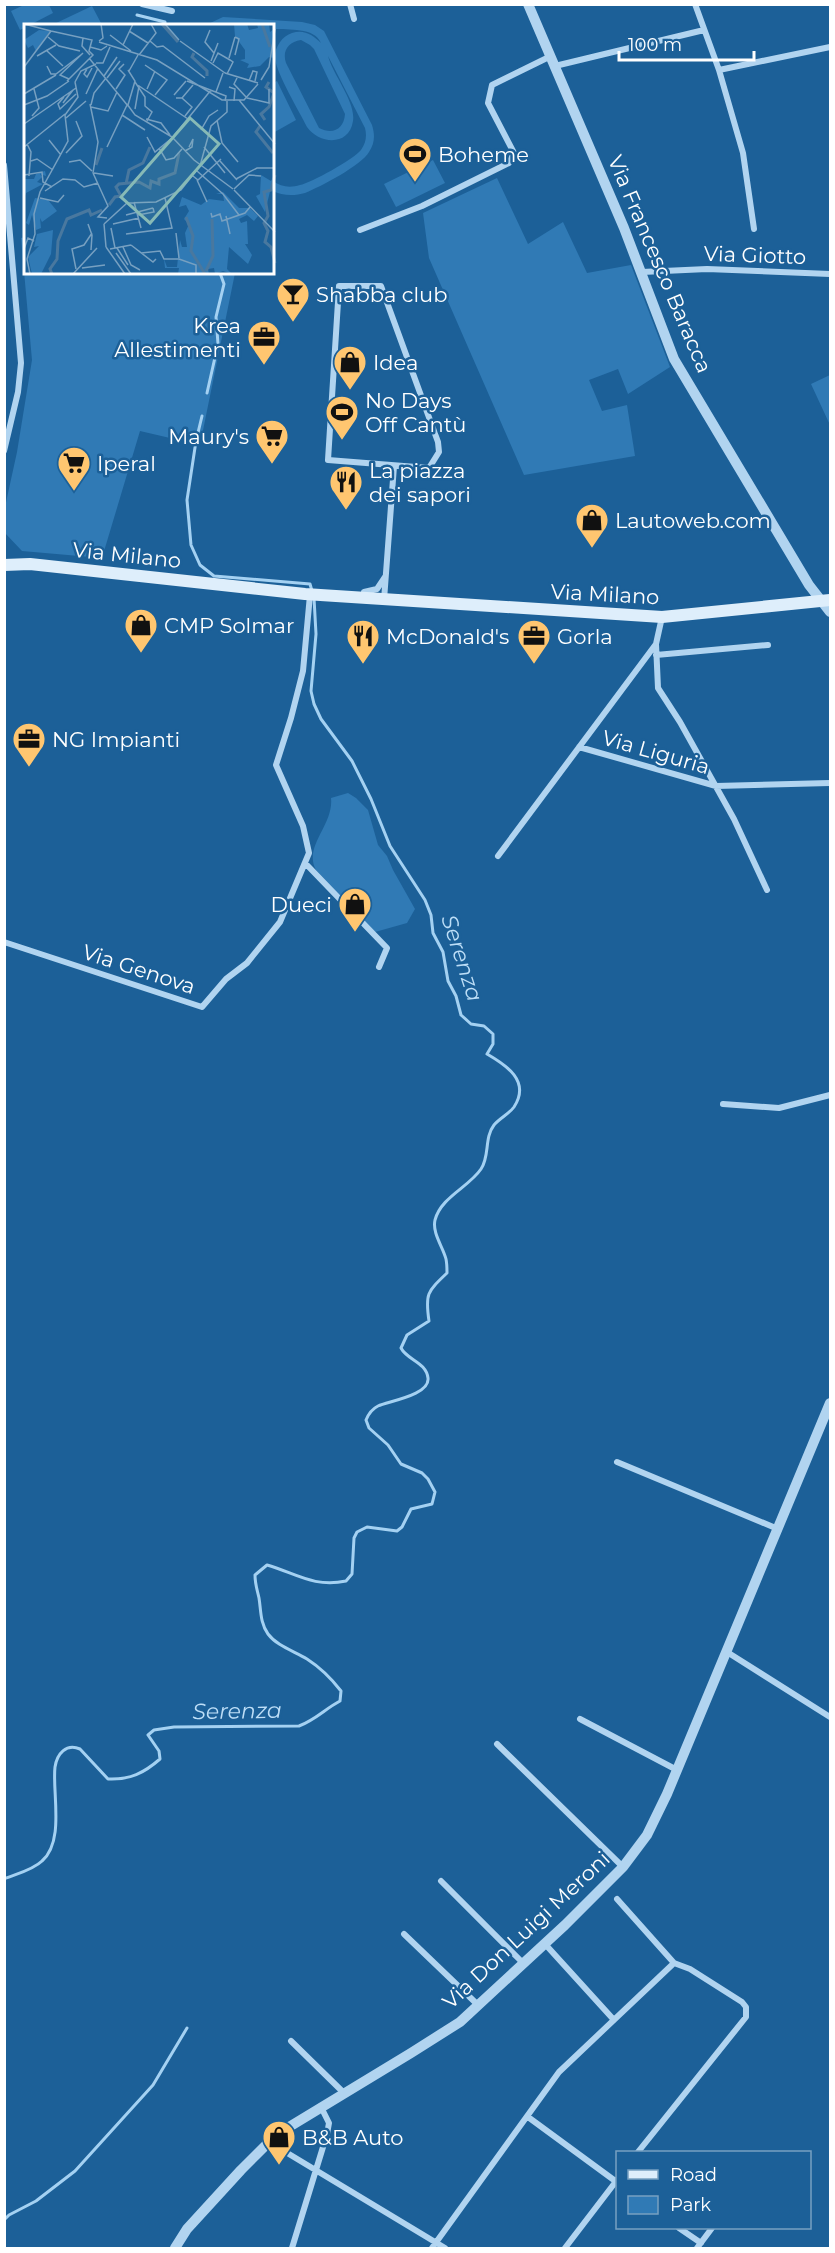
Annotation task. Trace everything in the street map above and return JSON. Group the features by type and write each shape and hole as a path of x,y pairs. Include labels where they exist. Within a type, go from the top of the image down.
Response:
{"main road":[{"name":"Via Milano","path":"4,557 30,564"},
{"name":"Via Milano","path":"4,565 30,564 307,595 662,617 828,605"}],"street":[{"path":"141,4 172,11"},
{"path":"350,4 354,19"},
{"name":"Via Francesco Baracca","path":"528,4 642,272 674,359 809,585 828,605"},
{"path":"695,4 719,70 742,153 754,229"},
{"path":"360,230 422,206 509,163 514,153 488,103 492,85 553,61 704,30"},
{"path":"719,70 831,48"},
{"path":"4,165 21,363 18,392 4,451"},
{"name":"Via Giotto","path":"642,272 706,269 831,274"},
{"path":"339,286 381,286 438,441 439,452 429,468 394,466 328,460 339,286"},
{"path":"384,600 394,466"},
{"name":"Via Milano","path":"326,596 341,591 374,591 387,574"},
{"name":"Via Genova","path":"4,942 202,1007 226,979 247,963 280,922 309,853 303,826 276,765 303,671 307,595"},
{"name":"Via Liguria","path":"498,856 656,644 662,617"},
{"path":"656,644 658,688 716,786 831,783"},
{"path":"656,655 768,645"},
{"name":"Via Liguria","path":"579,747 716,786 767,890"},
{"path":"305,863 387,948 379,967"},
{"path":"723,1104 779,1108 831,1095"},
{"name":"Via Don Luigi Meroni","path":"175,2248 188,2229 269,2142 289,2127 460,2022 545,1944 623,1867 647,1834 677,1770 831,1403"},
{"path":"617,1462 778,1529"},
{"path":"727,1652 831,1717"},
{"path":"580,1719 677,1770"},
{"path":"497,1744 623,1867"},
{"path":"441,1881 523,1964"},
{"path":"616,1899 674,1963 690,1969 742,2002 746,2007 746,2017 639,2151"},
{"path":"404,1934 478,2005"},
{"path":"545,1944 614,2020"},
{"path":"434,2245 559,2072 674,1963"},
{"path":"291,2042 344,2093"},
{"path":"292,2248 329,2123 321,2107"},
{"path":"528,2117 616,2180"},
{"path":"269,2142 434,2245 445,2248"},
{"path":"565,2248 616,2182"},
{"path":"680,2229 699,2246 711,2229"}],"green space":[{"path":"24,5 49,5 53,13 32,24 24,24 24,28 20,30 11,11"},
{"path":"92,6 101,24 54,24"},
{"path":"223,17 302,22 315,25 324,31 372,125 374,136 371,149 358,163 305,193 289,195 274,191 274,182 279,185 293,186 322,175 361,150 366,137 365,128 328,56 348,97 353,121 346,135 333,140 319,137 307,127 280,74 275,59 277,47 292,33 308,34 321,43 313,34 300,30 274,29 274,24 208,24","holes":["301,40 314,49 345,114 340,127 333,131 319,128 286,63 287,48 296,41"]},
{"path":"277,81 296,120 274,132 274,82"},
{"name":"Boheme","path":"433,160 445,183 396,207 384,184"},
{"path":"497,178 528,244 563,222 587,273 631,265 670,367 628,394 618,369 589,380 602,411 627,405 635,456 524,475 429,258 423,213"},
{"path":"24,237 24,271 21,238"},
{"path":"24,274 235,274 200,445 140,431 102,558 22,551 5,533 5,507 17,452 32,360"},
{"path":"830,375 830,425 811,384"},
{"path":"348,793 368,810 378,845 387,856 415,909 407,923 375,932 316,870 313,852 331,808 331,798"}],"waterway":[{"name":"Serenza","path":"137,15 165,22 165,24"},
{"name":"Serenza","path":"207,393 218,344 216,317 224,284 220,274"},
{"name":"Serenza","path":"202,416 187,500 191,545 200,565 214,576 310,584 312,591"},
{"name":"Serenza","path":"4,1879 34,1867 49,1852 53,1841 56,1816 55,1767 60,1754 66,1749 70,1747 80,1749 108,1779 130,1777 142,1772 160,1759 159,1751 148,1735 154,1730 174,1727 299,1726 340,1701 341,1691 326,1673 307,1659 276,1642 265,1630 255,1575 267,1565 314,1581 324,1583 346,1581 352,1574 354,1538 357,1532 367,1527 397,1531 402,1527 411,1509 432,1504 435,1492 422,1473 401,1464 388,1445 369,1428 366,1420 376,1407 408,1397 423,1389 427,1384 428,1378 424,1368 407,1356 401,1348 407,1335 429,1321 427,1305 429,1294 447,1273 446,1259 435,1230 435,1220 443,1205 481,1169 491,1130 514,1107 520,1089 514,1075 502,1063 487,1054 493,1044 493,1034 484,1026 471,1024 461,1015 456,996 448,981 443,952 433,933 431,915 425,900 390,846 371,799 352,761 321,719 314,704 311,691 316,634 314,598"},
{"path":"4,2220 36,2201 75,2171 153,2085 187,2028"}],"place":[{"name":"Boheme","path":"415,183"},
{"name":"Shabba club","path":"293,323"},
{"name":"Krea Allestimenti","path":"264,366"},
{"name":"Idea","path":"350,391"},
{"name":"No Days Off Cantù","path":"342,441"},
{"name":"Maury's","path":"272,465"},
{"name":"Iperal","path":"74,492"},
{"name":"La piazza dei sapori","path":"346,511"},
{"name":"Lautoweb.com","path":"592,549"},
{"name":"CMP Solmar","path":"141,654"},
{"name":"McDonald's","path":"363,665"},
{"name":"Gorla","path":"534,665"},
{"name":"NG Impianti","path":"29,768"},
{"name":"Dueci","path":"355,933"},
{"name":"B&B Auto","path":"279,2166"}]}
